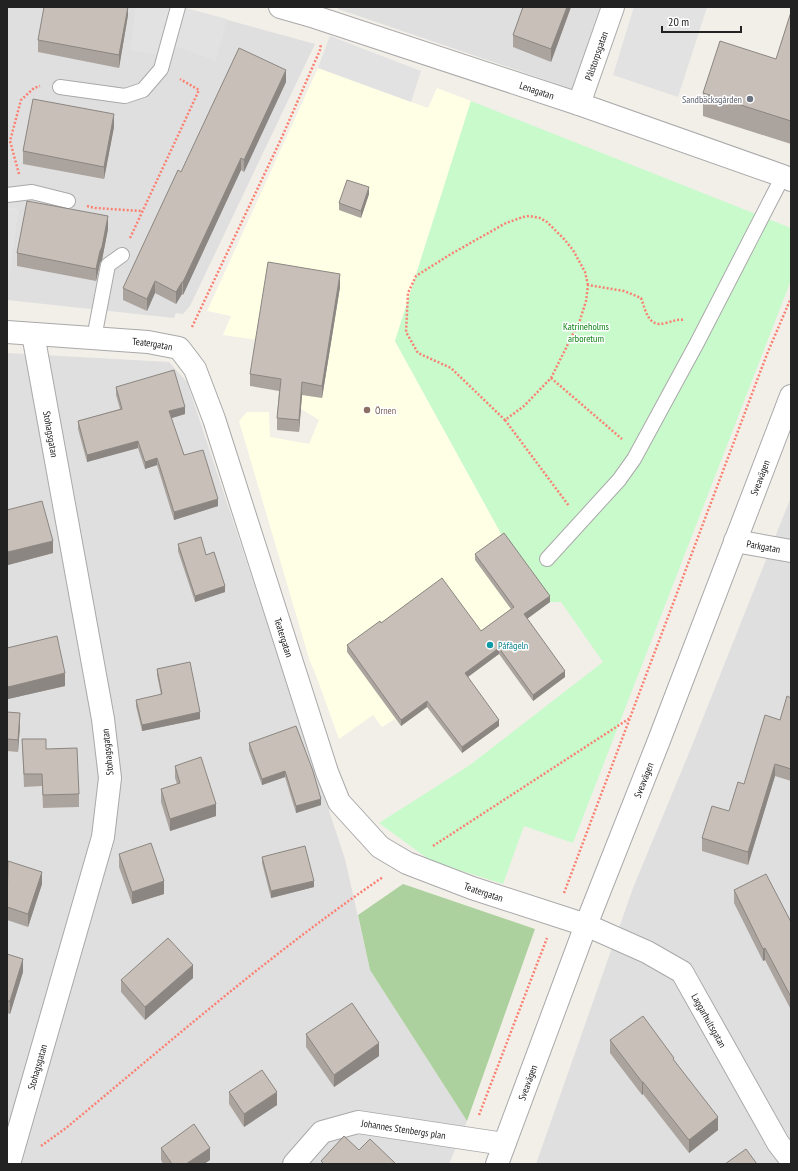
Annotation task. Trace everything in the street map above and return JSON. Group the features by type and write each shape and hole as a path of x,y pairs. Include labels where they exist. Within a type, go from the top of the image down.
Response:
{"street":[{"name":"Lenagatan","path":"280,7 316,12 787,178"},
{"name":"Pålstorpsgatan","path":"578,104 613,7"},
{"name":"Teatergatan","path":"7,332 148,342 179,348 195,369 214,419 326,772 339,802 380,848 407,863 472,888 586,925"},
{"name":"Stohagsgatan","path":"9,1163 103,837 110,778 103,719 32,334"},
{"name":"Sveavägen","path":"500,1154 586,925 658,743 791,396"},
{"name":"Parkgatan","path":"736,541 791,551"},
{"name":"Laggarhultsgatan","path":"586,925 647,952 682,972 778,1143 791,1160"},
{"name":"Johannes Stenbergs plan","path":"294,1164 322,1132 358,1122 470,1139 500,1154"}],"lane":[{"path":"60,87 125,96 143,90 162,70 178,7"},
{"path":"547,559 619,480 634,460 787,178"},
{"path":"7,195 32,192 68,201"},
{"path":"94,338 108,265 122,255"}],"path":[{"path":"179,348 191,330 282,137 320,50 321,37 316,12"},
{"path":"122,255 199,90 162,70"},
{"path":"25,193 10,141 21,100 34,88 46,84 60,87"},
{"path":"68,201 95,208 142,211"},
{"path":"505,420 524,406 551,378 580,320 586,301 588,285 579,261 573,250 564,239 547,222 540,218 530,216 506,223 416,276 408,293 406,332 418,353 451,368 505,420 581,522"},
{"path":"588,285 624,291 641,298 650,319 655,324 683,319 706,327"},
{"path":"470,1139 767,354 791,298"},
{"path":"551,378 621,439"},
{"path":"9,1163 32,1153 66,1128 297,938 355,896 630,718"}],"shaded area":[{"path":"7,7 180,7 315,44 190,306 183,314 176,313 174,318 7,300 7,289 18,209 7,208"},
{"path":"136,7 182,7 227,19 216,61 177,47 172,57 130,50"},
{"path":"337,7 600,7 572,89 338,9"},
{"path":"634,7 707,7 678,97 613,75"},
{"path":"330,36 421,71 411,102 318,68"},
{"name":"Örnen","path":"318,68 428,108 437,88 471,101 395,341 504,539 550,602 524,621 565,677 533,701 499,654 465,679 462,753 427,707 401,726 395,719 382,727 373,715 339,739 310,662 239,421 247,412 269,412 270,437 309,444 319,420 298,407 300,394 250,386 257,340 223,335 231,316 207,311"},
{"path":"7,208 18,209 7,289"},
{"path":"7,353 169,362 187,382 345,859 370,970 467,1121 449,1164 7,1164"},
{"path":"791,497 791,1164 536,1164 633,888 691,748"}],"green space":[{"name":"Katrineholms arboretum","path":"471,101 791,228 791,280 573,843 524,826 503,884 431,861 379,823 470,765 603,662 561,602 550,602 504,539 395,341"},
{"path":"403,884 535,929 467,1121 370,970 358,915"}],"building":[{"path":"44,7 128,7 119,55 38,40"},
{"path":"523,7 567,7 551,49 513,35"},
{"name":"Sandbäcksgården","path":"791,12 791,121 703,93 720,41 776,59"},
{"path":"239,48 286,70 244,160 241,158 183,282 176,292 155,281 147,299 123,288 178,170 181,172"},
{"path":"33,99 114,114 104,167 23,151"},
{"path":"347,180 369,187 361,211 339,203"},
{"path":"27,201 108,216 96,269 17,253"},
{"path":"268,262 340,274 322,386 302,382 299,420 277,418 281,379 250,374"},
{"path":"174,370 185,407 169,411 184,455 203,450 218,499 174,512 157,458 145,462 138,441 87,455 78,421 122,409 116,387"},
{"path":"42,501 53,541 8,552 7,510"},
{"name":"Påfågeln","path":"504,533 550,596 524,614 565,671 533,695 499,648 465,673 499,720 462,747 427,701 401,720 347,645 380,621 381,623 442,578 481,631 514,607 475,554"},
{"path":"201,537 206,555 214,552 225,586 195,596 178,544"},
{"path":"57,636 65,673 8,687 7,648"},
{"path":"190,662 200,712 142,725 136,700 162,694 157,669"},
{"path":"787,696 791,698 791,769 775,764 748,852 702,838 712,806 729,811 738,782 744,784 765,715 780,720"},
{"path":"7,712 20,713 18,740 7,739"},
{"path":"296,726 313,771 321,799 296,806 285,771 262,779 249,743"},
{"path":"22,739 46,739 46,749 77,748 79,794 43,795 42,774 24,774"},
{"path":"201,757 216,804 170,819 161,789 180,783 175,766"},
{"path":"151,843 164,881 132,892 119,854"},
{"path":"305,846 314,881 271,891 262,857"},
{"path":"8,861 42,872 28,914 7,907"},
{"path":"766,874 791,922 791,997 765,948 763,949 734,890"},
{"path":"168,938 193,965 145,1007 121,980"},
{"path":"7,954 23,959 10,1001 7,1001"},
{"path":"352,1003 379,1043 334,1075 306,1034"},
{"path":"643,1016 674,1058 673,1059 718,1117 689,1140 610,1040"},
{"path":"262,1070 277,1092 244,1114 229,1092"},
{"path":"194,1124 210,1148 186,1164 172,1164 161,1148"},
{"path":"344,1136 359,1150 370,1139 396,1164 324,1164 321,1161"},
{"path":"746,1149 757,1164 725,1164"}],"place":[{"name":"Sandbäcksgården","path":"750,99"},
{"name":"Örnen","path":"367,410"},
{"name":"Påfågeln","path":"490,645"}]}
